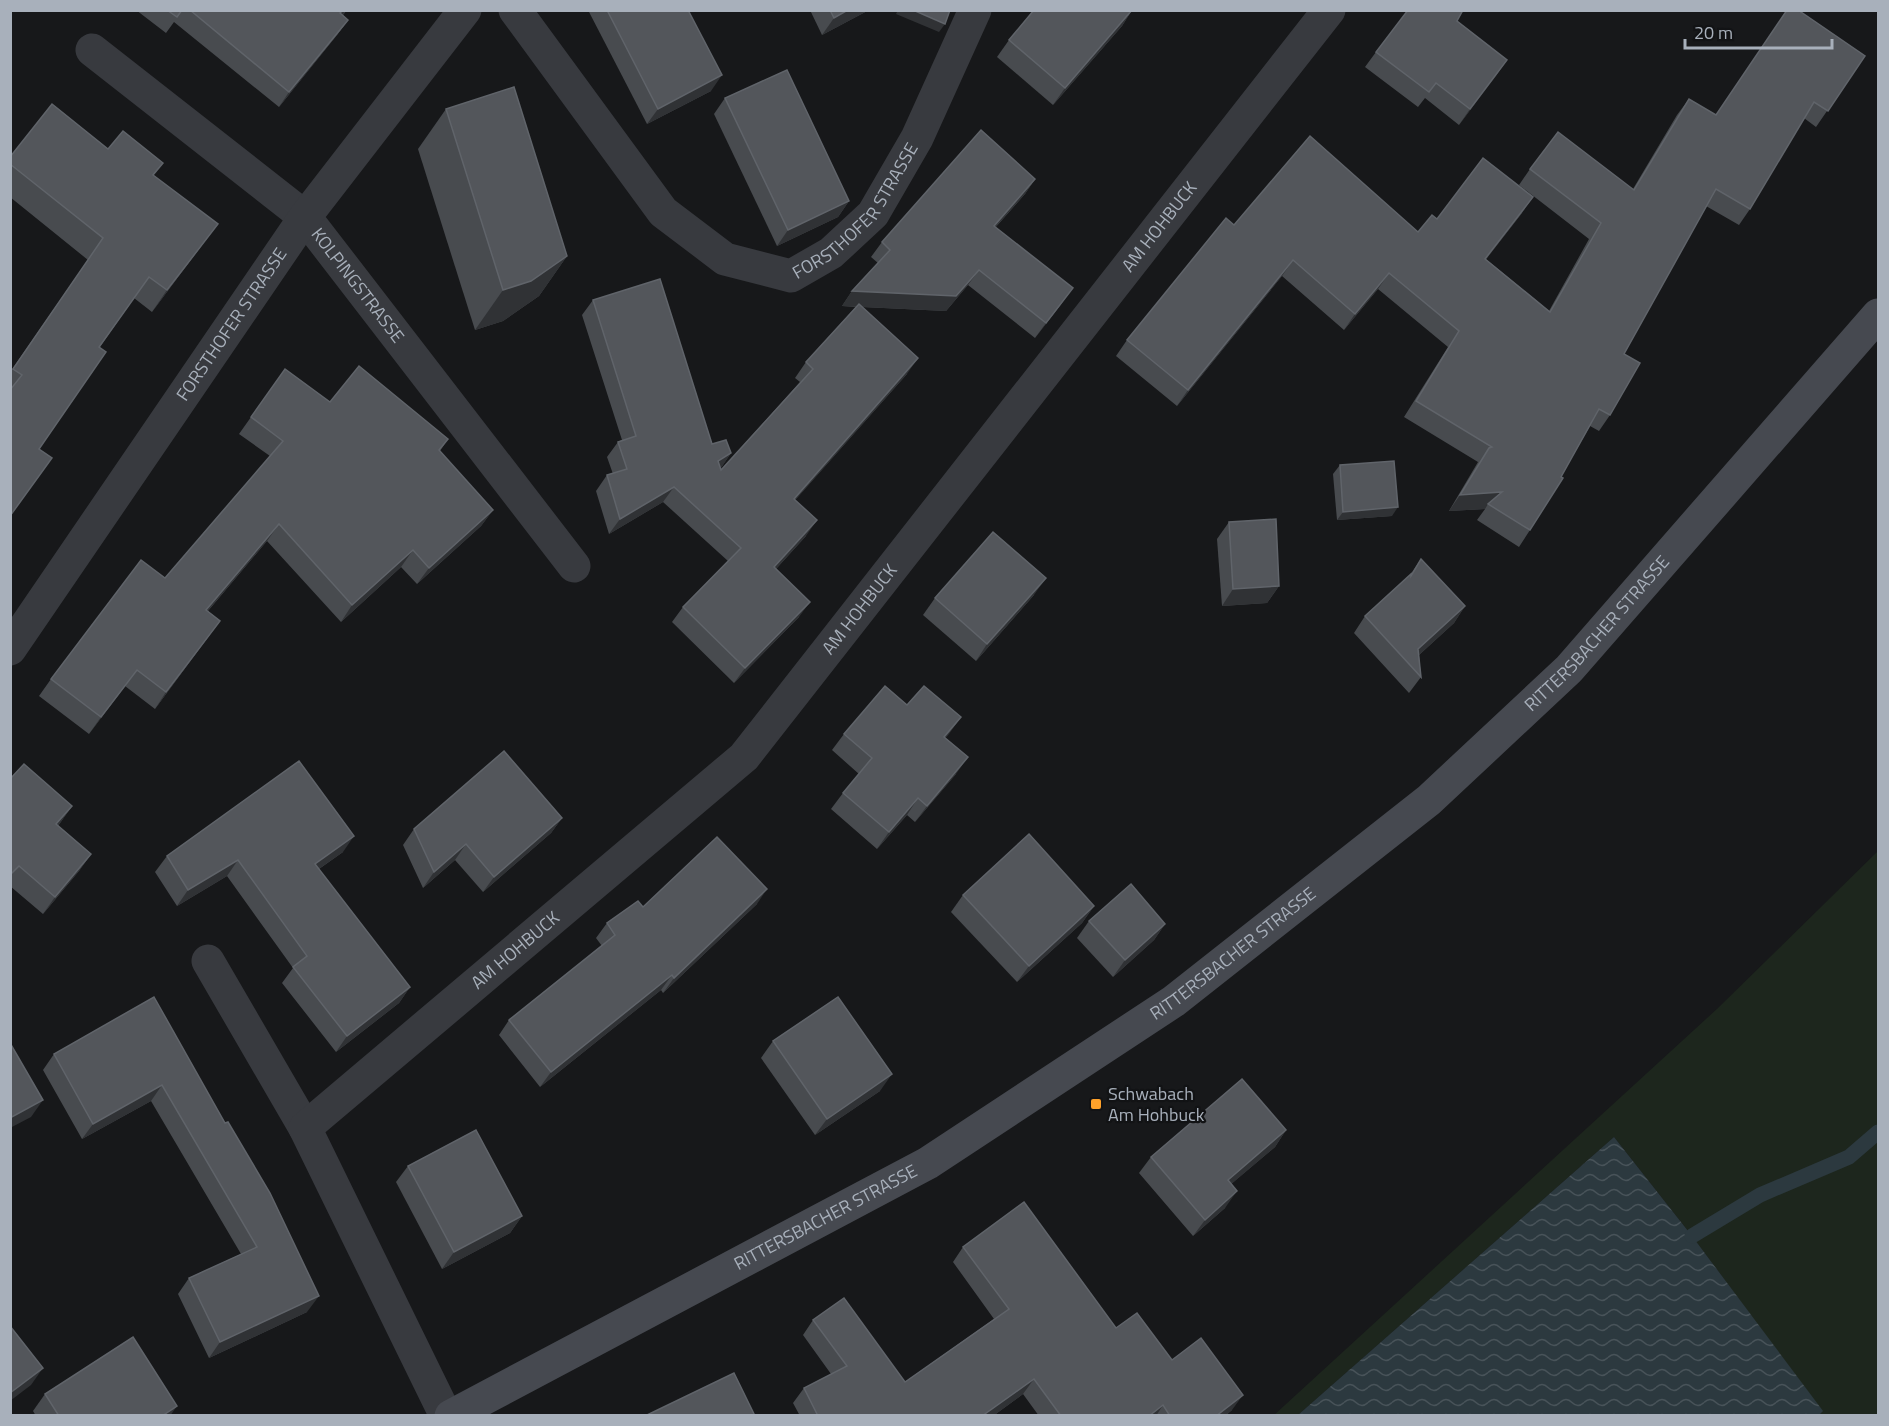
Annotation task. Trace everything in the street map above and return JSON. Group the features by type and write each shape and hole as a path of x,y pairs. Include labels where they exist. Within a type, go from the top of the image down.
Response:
{"main road":[{"name":"RITTERSBACHER STRASSE","path":"451,1416 928,1163 1174,1001 1429,800 1569,669 1878,315"}],"street":[{"name":"FORSTHOFER STRASSE","path":"10,649 305,217 465,10"},
{"name":"FORSTHOFER STRASSE","path":"515,10 663,212 725,259 790,276 831,253 873,214 917,138 975,10"},
{"name":"AM HOHBUCK","path":"305,1128 744,757 1329,10"},
{"name":"KOLPINGSTRASSE","path":"92,50 305,217 574,567"},
{"path":"208,961 305,1128 446,1416"}],"shaded area":[{"path":"1878,851 1878,1415 1819,1415 1822,1411 1692,1236 1614,1137 1298,1415 1273,1416 1718,1008"}],"water":[{"path":"1614,1137 1692,1236 1823,1411 1819,1415 1298,1415"}],"building":[{"path":"167,10 182,10 177,17"},
{"path":"190,10 343,10 340,13 348,20 289,92"},
{"path":"607,10 688,10 722,75 658,109"},
{"path":"830,10 848,10 834,18"},
{"path":"913,10 950,10 945,24"},
{"path":"1034,10 1132,10 1065,88 1009,40"},
{"path":"1408,10 1463,10 1457,21 1507,60 1470,109 1436,83 1429,92 1376,52"},
{"path":"1787,10 1798,10 1865,56 1828,111 1814,102 1750,209 1716,189 1624,354 1640,363 1610,415 1599,409 1561,477 1563,478 1530,530 1488,504 1502,492 1460,495 1489,448 1492,447 1416,401 1459,331 1389,273 1355,314 1293,260 1188,390 1127,340 1226,218 1234,225 1310,136 1418,232 1432,215 1437,219 1483,158 1533,197 1485,259 1550,312 1601,223 1530,169 1558,132 1634,190 1689,99 1716,115"},
{"path":"787,70 849,201 788,230 725,98"},
{"path":"514,87 567,256 531,281 503,290 446,109"},
{"path":"52,104 108,149 123,131 163,163 153,175 218,224 167,290 149,277 99,347 106,352 39,449 52,458 10,516 10,390 22,375 13,369 103,238 10,164 10,157"},
{"path":"981,130 1035,179 994,226 1073,288 1046,323 979,270 956,296 852,291 890,250 882,242"},
{"path":"660,279 712,444 726,440 731,453 718,461 721,470 813,369 806,362 859,304 918,358 794,499 817,520 774,567 810,602 745,668 683,607 741,548 674,487 620,519 607,475 627,469 618,442 636,436 593,300"},
{"path":"359,366 448,439 439,450 493,510 429,568 413,550 352,605 279,524 206,610 220,621 166,692 137,670 101,717 51,679 141,560 165,578 283,441 251,417 285,369 330,402"},
{"path":"1394,461 1398,507 1343,512 1340,465"},
{"path":"1276,519 1279,586 1233,589 1229,522"},
{"path":"993,532 1046,578 987,644 935,598"},
{"path":"1421,559 1465,606 1418,649 1421,677 1365,616 1411,574 1411,576"},
{"path":"885,686 907,705 924,686 961,717 944,737 968,757 927,806 918,798 889,832 843,793 872,758 844,734"},
{"path":"504,751 562,818 494,877 466,844 434,872 414,829"},
{"path":"299,761 354,836 315,864 410,987 347,1036 293,967 307,956 238,860 188,890 167,856"},
{"path":"24,764 72,806 56,824 91,854 55,897 19,866 10,875 10,779"},
{"path":"1029,834 1094,906 1029,966 963,895"},
{"path":"717,837 767,889 674,978 672,975 551,1072 509,1020 615,935 607,923 638,901 643,907"},
{"path":"1131,884 1165,924 1125,960 1089,921"},
{"path":"154,997 225,1123 228,1122 270,1193 319,1296 220,1342 189,1278 257,1247 162,1085 93,1124 54,1054"},
{"path":"838,997 892,1074 827,1119 773,1041"},
{"path":"10,1043 43,1100 10,1118"},
{"path":"1242,1079 1286,1130 1228,1180 1237,1191 1205,1220 1151,1157"},
{"path":"476,1130 522,1216 454,1252 408,1166"},
{"path":"1024,1202 1116,1328 1137,1313 1172,1360 1201,1338 1243,1395 1216,1416 1170,1416 1163,1405 1149,1416 1061,1416 1034,1379 982,1416 818,1416 804,1388 847,1366 813,1320 844,1298 905,1382 1009,1309 963,1247"},
{"path":"10,1326 43,1368 10,1393"},
{"path":"133,1337 177,1406 162,1416 59,1416 45,1394"},
{"path":"734,1373 755,1416 645,1416"}],"waterway":[{"path":"1692,1236 1760,1195 1849,1157 1878,1132"}],"place":[{"name":"Schwabach Am Hohbuck","path":"1096,1104"}]}
